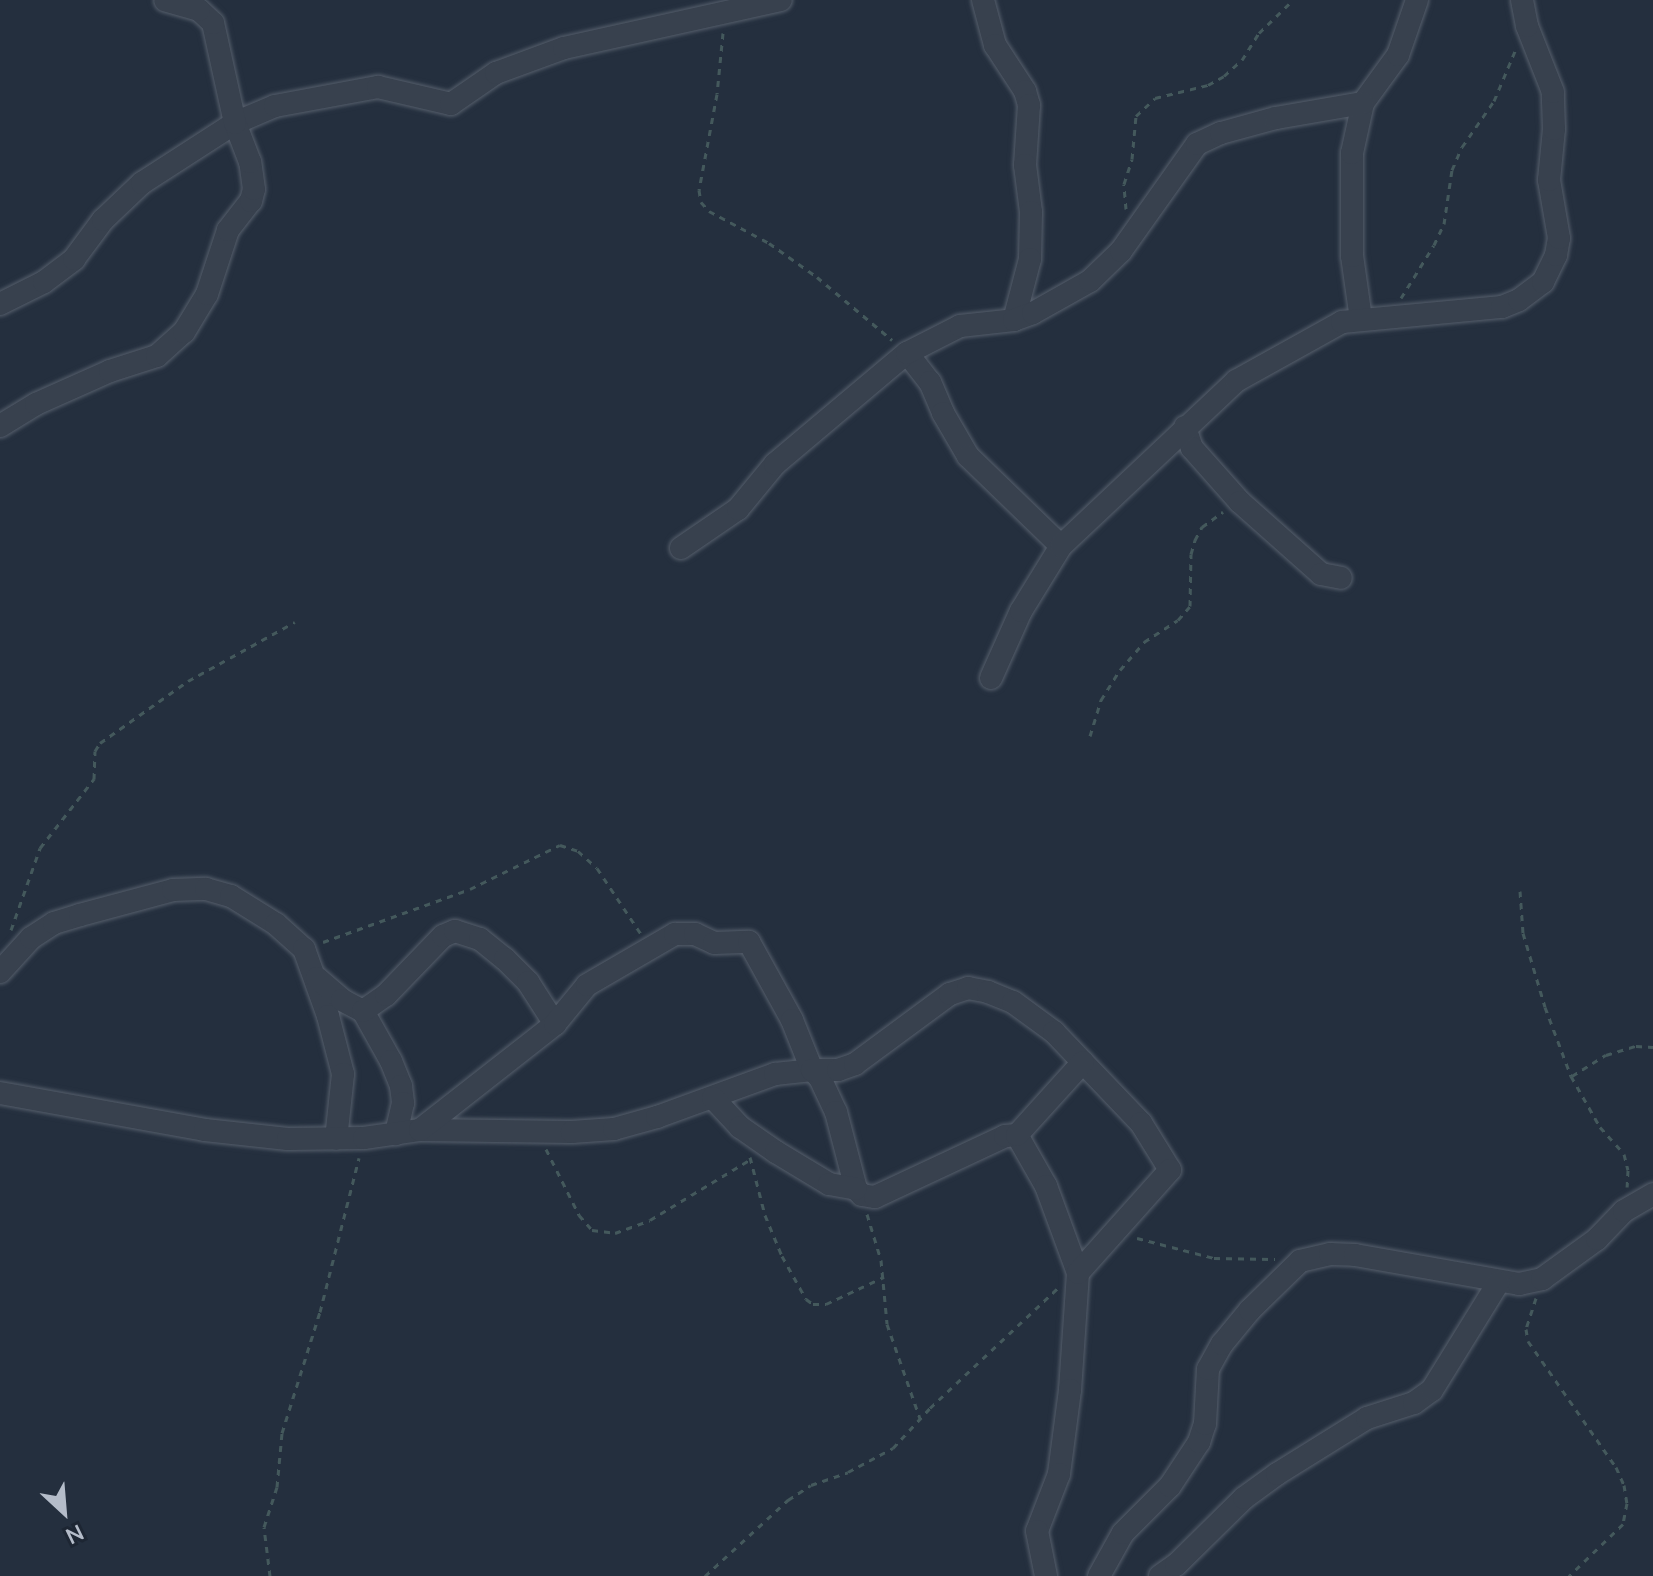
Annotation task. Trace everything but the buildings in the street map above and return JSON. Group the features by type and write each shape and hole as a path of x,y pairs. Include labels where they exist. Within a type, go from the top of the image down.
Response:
{"street":[{"path":"0,426 61,393 157,356 184,332 207,294 228,230 251,201 254,189 250,162 235,123 213,23 199,10 165,0"},
{"path":"0,304 44,282 74,259 103,220 142,183 235,123 275,106 378,87 451,104 496,73 564,48 781,0"},
{"path":"983,0 995,45 1025,91 1029,105 1025,165 1031,212 1030,259 1014,320"},
{"path":"1361,319 1352,256 1352,153 1363,103 1398,55 1417,0"},
{"path":"991,678 1037,579 1061,546 1236,381 1322,330 1361,319 1502,307 1532,292 1550,270 1559,238 1549,180 1554,129 1553,92 1527,26 1522,0"},
{"path":"681,548 738,509 775,464 907,353 960,326 1014,320 1090,281 1112,262 1172,182 1190,152 1208,137 1276,118 1363,103"},
{"path":"907,353 930,382 968,456 1061,546"},
{"path":"1185,427 1192,448 1240,502 1321,574 1341,578"},
{"path":"0,972 31,938 54,923 173,890 206,889 231,896 276,924 304,949 316,977 343,1074 336,1139"},
{"path":"363,1011 386,995 443,936 455,931 480,939 505,959 528,982 555,1024"},
{"path":"420,1130 555,1024 587,985 675,934 686,932 714,943 749,942 792,1020 812,1070 820,1078 836,1112 859,1192"},
{"path":"316,977 342,1000 363,1011 401,1086 403,1103 396,1134"},
{"path":"0,1093 205,1130 288,1139 364,1138 420,1130 536,1132 614,1129 713,1098 775,1074 838,1070 855,1064 950,994 968,988 1013,1002 1037,1017 1141,1123 1166,1158 1170,1170 1156,1189 1110,1233 1078,1273"},
{"path":"713,1098 740,1127 811,1175 829,1184 875,1197 1005,1136 1017,1135 1083,1062"},
{"path":"1017,1135 1046,1186 1078,1273 1070,1390 1059,1474 1037,1531 1046,1576"},
{"path":"1099,1576 1123,1533 1170,1486 1199,1442 1205,1424 1208,1369 1222,1344 1259,1300 1300,1261 1330,1254 1355,1255 1415,1263 1498,1283 1519,1284 1549,1274 1597,1239 1624,1211 1653,1194"},
{"path":"1160,1576 1176,1565 1244,1498 1277,1474 1367,1418 1414,1403 1432,1390 1498,1283"}],"path":[{"path":"1133,232 1124,205 1124,184 1132,159 1136,116 1155,98 1208,85 1224,76 1242,60 1259,33 1293,0"},
{"path":"725,11 722,61 699,190 701,202 709,211 769,243 817,277 907,353"},
{"path":"1391,318 1444,224 1452,170 1462,147 1494,101 1527,26"},
{"path":"1090,736 1101,700 1120,670 1144,642 1178,620 1190,606 1191,554 1202,527 1240,502"},
{"path":"9,937 40,848 94,779 95,751 100,743 188,681 295,622"},
{"path":"304,949 470,889 560,845 578,851 597,868 649,948"},
{"path":"1520,891 1523,933 1571,1076 1600,1127 1624,1154 1628,1170 1624,1211"},
{"path":"1571,1076 1606,1055 1636,1046 1653,1047"},
{"path":"740,1127 765,1215 806,1299 813,1304 826,1304 884,1277"},
{"path":"536,1132 579,1215 592,1230 615,1233 650,1220 751,1159"},
{"path":"270,1576 264,1527 277,1487 282,1433 324,1298 364,1138"},
{"path":"859,1192 884,1277 887,1324 920,1419"},
{"path":"1110,1233 1214,1258 1300,1261"},
{"path":"705,1576 788,1500 811,1485 848,1472 893,1448 1047,1297 1078,1273"},
{"path":"1549,1274 1526,1329 1528,1341 1616,1467 1627,1503 1623,1524 1569,1576"}]}
